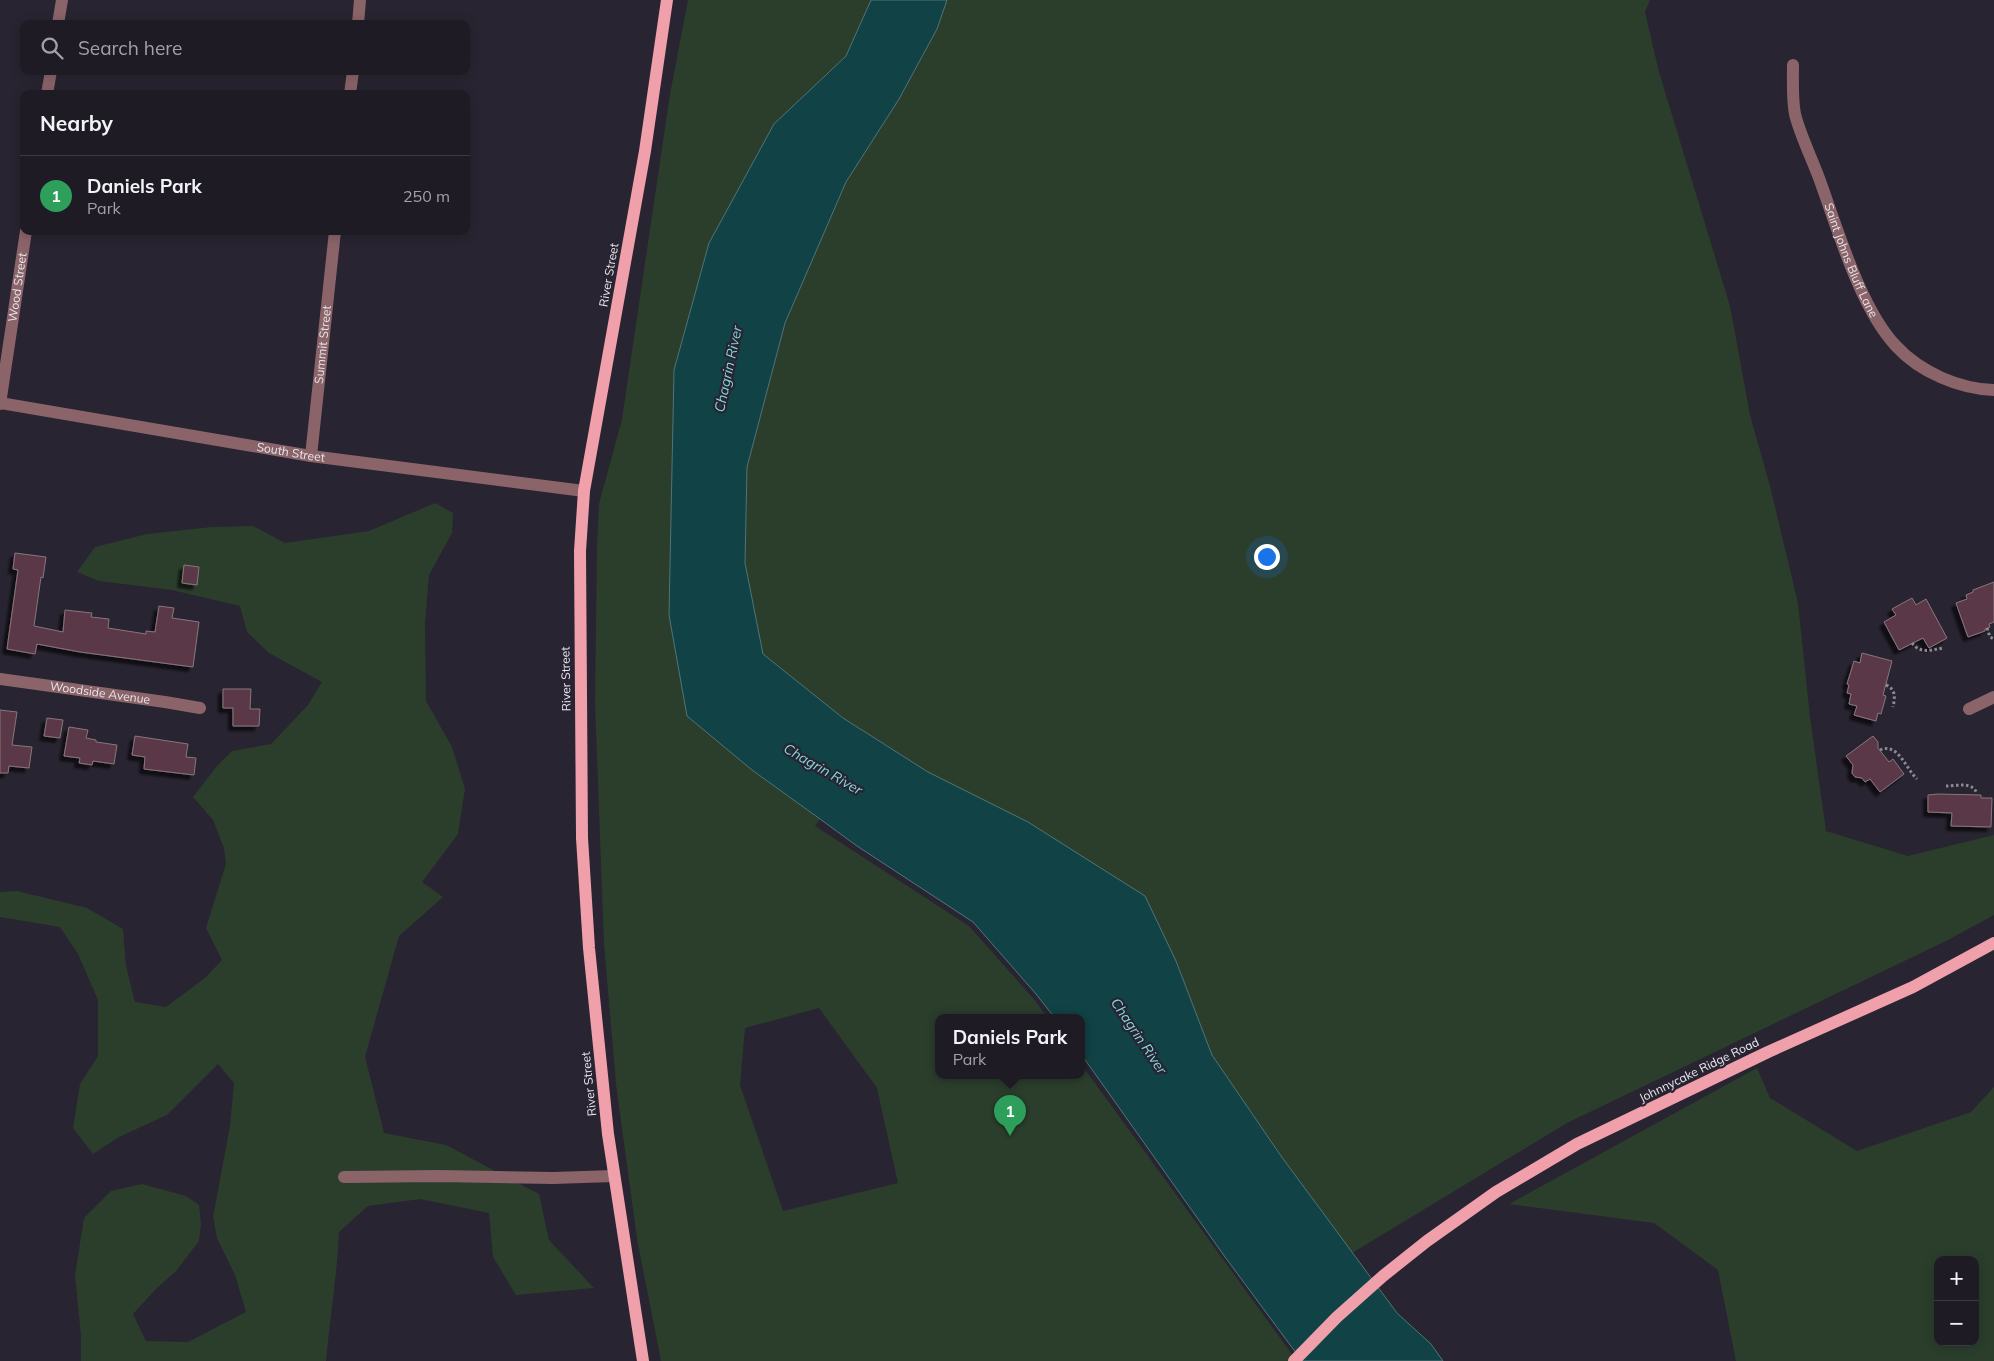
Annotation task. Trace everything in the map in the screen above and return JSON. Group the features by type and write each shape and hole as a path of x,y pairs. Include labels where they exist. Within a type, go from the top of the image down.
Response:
{"main road":[{"name":"River Street","path":"643,1361 608,1134 588,948 582,838 579,595 584,491 645,151 667,0"},
{"name":"Johnnycake Ridge Road","path":"1294,1361 1337,1317 1427,1241 1496,1192 1577,1144 1768,1052 1913,987 1994,943"}],"street":[{"path":"59,20 62,0"},
{"path":"358,20 360,0"},
{"name":"Saint Johns Bluff Lane","path":"1793,65 1795,114 1859,284 1877,319 1896,346 1917,364 1946,380 1980,389 1994,390"},
{"path":"48,90 50,75"},
{"path":"351,90 352,75"},
{"name":"Wood Street","path":"0,404 25,235"},
{"name":"Summit Street","path":"311,456 336,235"},
{"name":"South Street","path":"0,404 311,456 584,491"},
{"name":"Woodside Avenue","path":"0,679 200,708"},
{"path":"1969,709 1994,697"},
{"path":"344,1177 553,1178 614,1176"}],"path":[{"path":"1987,628 1990,637 1994,639"},
{"path":"1912,643 1915,648 1923,651 1943,648"},
{"path":"1886,686 1892,689 1894,694 1893,707"},
{"path":"1880,750 1885,748 1896,752 1908,770 1917,779"},
{"path":"1946,786 1970,786 1974,788 1977,794"}],"shaded area":[{"path":"688,0 871,0 846,56 774,124 709,243 674,370 752,770 820,819 815,826 969,926 1033,998 1045,1014 935,1014 935,1079 1085,1079 1085,1070 1297,1361 661,1361 637,1239 616,1084 604,944 595,703 597,545 599,504 622,419 670,94","holes":["819,1008 877,1088 898,1183 783,1211 740,1085 745,1028"]},
{"path":"947,0 1650,0 1645,12 1659,72 1730,306 1750,415 1770,486 1798,603 1810,717 1826,831 1908,856 1994,835 1994,915 1946,941 1567,1123 1352,1253 1281,1156 1212,1055 1176,961 1028,822 928,772 843,718 763,655 745,563 747,467 785,323 846,182 899,99 937,29"},
{"path":"435,503 453,513 452,533 429,575 425,624 426,701 452,747 465,789 458,834 422,882 443,897 399,936 365,1057 384,1133 446,1145 539,1194 549,1240 594,1288 516,1295 493,1257 489,1213 420,1199 368,1206 339,1232 326,1361 81,1361 81,1336 75,1275 84,1218 111,1191 142,1184 186,1196 199,1205 201,1224 199,1241 176,1271 133,1314 146,1341 188,1342 246,1312 235,1275 217,1238 213,1217 230,1126 234,1083 218,1064 167,1115 119,1137 93,1154 73,1128 80,1084 98,1056 98,1000 78,954 60,927 0,917 0,892 17,891 87,908 123,929 126,966 135,1002 166,1007 205,978 222,960 206,928 226,864 224,848 213,820 193,797 217,766 232,751 271,744 308,705 322,682 269,653 247,632 240,606 172,590 99,581 77,572 95,547 147,534 212,527 253,526 285,543 369,531"},
{"path":"1757,1068 1770,1098 1857,1151 1971,1112 1994,1087 1994,1361 1736,1361 1718,1270 1654,1223 1509,1204"}],"water":[{"name":"Chagrin River","path":"871,0 947,0 937,29 899,99 846,182 785,323 747,467 745,563 763,654 843,718 928,772 1028,822 1145,896 1176,961 1212,1055 1281,1156 1397,1313 1431,1344 1443,1361 1302,1361 1225,1257 1085,1060 1085,1014 1052,1014 973,922 857,846 752,770 687,716 669,615 674,370 709,243 774,124 846,56"}],"building":[{"path":"15,553 46,557 34,626 63,632 65,610 92,613 91,617 109,619 108,628 146,634 146,631 155,632 159,606 174,608 172,618 199,622 193,667 80,652 37,644 35,654 7,649 18,570 13,569"},
{"path":"184,565 199,567 197,585 182,583"},
{"path":"1994,582 1994,622 1989,624 1990,627 1985,629 1985,631 1968,637 1956,603 1967,599 1966,595 1973,592 1973,590"},
{"path":"1912,598 1916,605 1926,599 1947,638 1929,648 1923,638 1899,650 1884,622 1896,615 1892,609"},
{"path":"1862,653 1892,661 1883,695 1886,696 1881,714 1878,713 1876,721 1854,715 1857,706 1849,704 1851,694 1847,693 1849,685 1847,684 1854,661 1860,663"},
{"path":"223,689 251,689 250,709 260,709 259,726 233,726 233,708 223,708"},
{"path":"0,710 17,712 12,745 32,747 29,768 9,766 8,773 0,773"},
{"path":"47,718 63,720 60,738 44,736"},
{"path":"69,727 88,730 86,738 96,740 96,742 117,745 114,764 93,761 92,765 79,763 80,758 64,756"},
{"path":"135,736 188,744 186,757 196,758 194,775 144,769 145,757 132,755"},
{"path":"1873,736 1878,742 1878,748 1889,762 1893,759 1904,774 1880,792 1870,779 1865,782 1862,778 1855,777 1852,773 1853,765 1846,756"},
{"path":"1928,795 1981,795 1981,798 1992,798 1991,827 1951,826 1952,813 1928,812"}],"place":[{"name":"Daniels Park","path":"1010,1136"}]}
